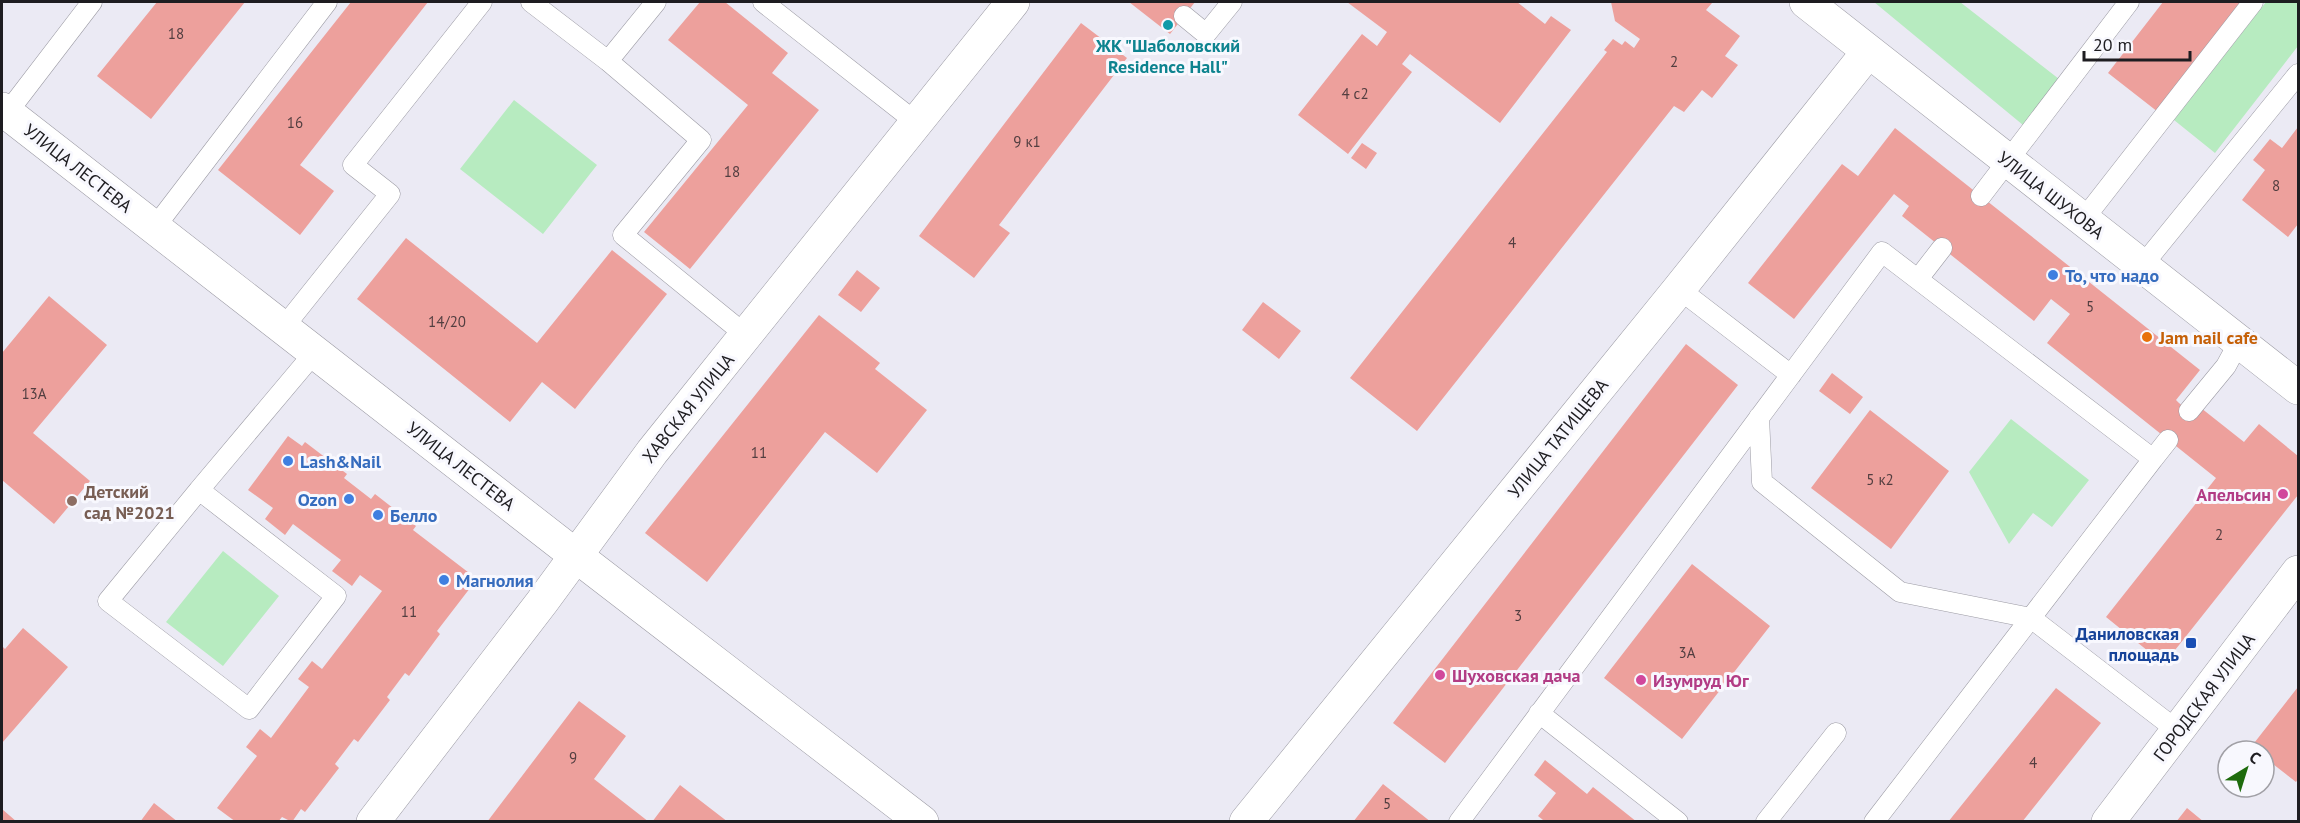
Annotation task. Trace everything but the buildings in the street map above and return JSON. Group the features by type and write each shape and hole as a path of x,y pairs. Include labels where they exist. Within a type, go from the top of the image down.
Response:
{"street":[{"name":"ХАВСКАЯ УЛИЦА","path":"373,822 542,602 652,452 1012,2"},
{"name":"УЛИЦА ШУХОВА","path":"1806,2 2298,388"},
{"name":"УЛИЦА ТАТИЩЕВА","path":"1246,822 1679,289 1868,52"},
{"name":"УЛИЦА ЛЕСТЕВА","path":"4,111 922,822"},
{"name":"ГОРОДСКАЯ УЛИЦА","path":"2108,822 2298,572"}],"lane":[{"path":"4,111 92,2"},
{"path":"155,227 327,2"},
{"path":"283,328 390,194 353,165 482,2"},
{"path":"531,2 608,61 701,140 623,235 747,336"},
{"path":"608,61 656,2"},
{"path":"764,2 917,123"},
{"path":"1184,16 1206,34 1232,2"},
{"path":"1981,196 2129,2"},
{"path":"2083,220 2253,2"},
{"path":"2142,266 2298,74"},
{"path":"1918,279 1942,248"},
{"path":"1459,822 1882,252 2153,459"},
{"path":"1679,289 1791,375"},
{"path":"2189,411 2226,366 2239,342"},
{"path":"199,490 336,596 249,709 108,602 199,490 315,352"},
{"path":"1760,417 1761,482 1900,592 2031,618 2178,730"},
{"path":"1874,822 2168,440"},
{"path":"1539,713 1678,822"},
{"path":"1766,822 1836,733"}],"green space":[{"path":"1874,2 1960,2 2059,79 2023,125"},
{"path":"2266,2 2298,2 2298,46 2215,153 2174,120"},
{"path":"514,100 597,165 543,234 460,169"},
{"path":"2011,419 2089,480 2052,527 2033,513 2009,544 1969,472"},
{"path":"223,551 279,596 223,666 166,622"}],"place":[{"name":"ЖК \"Шаболовский Residence Hall\"","path":"1168,25"},
{"name":"То, что надо","path":"2053,275"},
{"name":"Jam nail cafe","path":"2147,337"},
{"name":"Lash&Nail","path":"288,461"},
{"name":"Апельсин","path":"2283,494"},
{"name":"Ozon","path":"349,499"},
{"name":"Детский сад №2021","path":"72,501"},
{"name":"Белло","path":"378,515"},
{"name":"Магнолия","path":"444,580"},
{"name":"Даниловская площадь","path":"2191,643"},
{"name":"Шуховская дача","path":"1440,675"},
{"name":"Изумруд Юг","path":"1641,680"}]}
